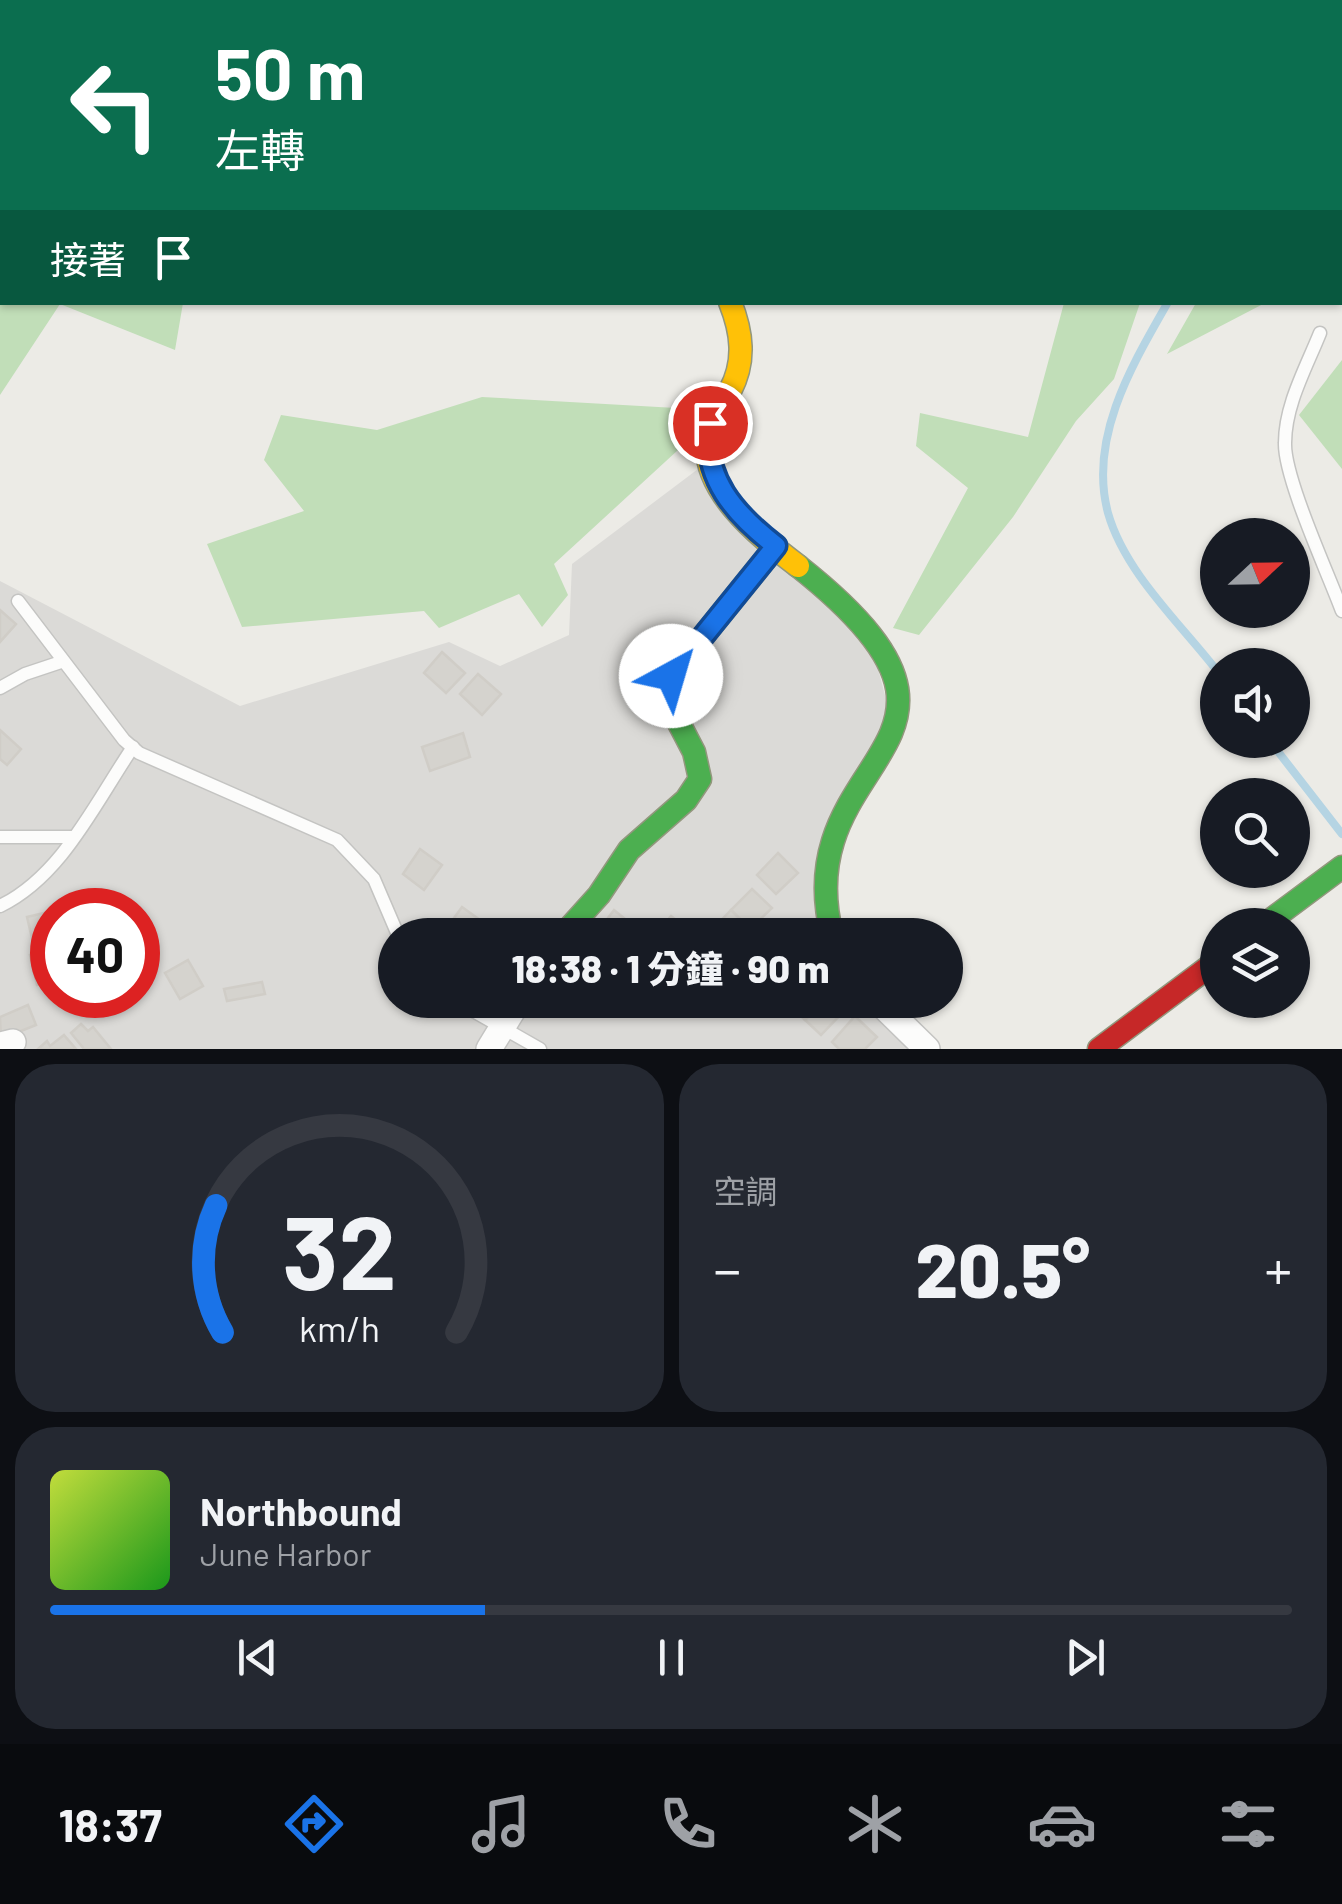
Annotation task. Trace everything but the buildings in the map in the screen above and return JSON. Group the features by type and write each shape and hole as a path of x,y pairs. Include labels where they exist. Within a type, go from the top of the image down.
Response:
{"street":[{"path":"731,305 742,344 741,365 710,423 710,458 730,504 746,523 879,640 897,675 900,719 894,736 840,814 827,848 822,904 827,918"},
{"path":"577,918 629,850 686,800 700,779 698,761 670,712 667,688 671,676 776,546"},
{"path":"1287,908 1342,867"},
{"path":"1099,1049 1200,973"},
{"path":"895,1018 927,1049"}],"lane":[{"path":"1320,334 1289,410 1284,446 1293,481 1342,611"},
{"path":"18,602 60,662 132,747 337,840 374,879 391,918"},
{"path":"0,688 60,662"},
{"path":"0,906 32,890 132,747"},
{"path":"0,838 72,837"},
{"path":"474,1018 496,1038 540,1049"}],"shaded area":[{"path":"702,466 872,646 891,718 832,810 823,918 378,918 378,1018 883,1018 914,1049 0,1049 0,581 240,706 449,642 500,666 569,635 572,564"}],"green space":[{"path":"0,305 59,305 0,395"},
{"path":"62,305 183,305 175,350"},
{"path":"1063,305 1139,305 1114,379 1076,421 1013,517 919,635 893,628 968,488 916,446 920,413 1028,437"},
{"path":"1194,305 1261,305 1167,354"},
{"path":"1342,360 1342,469 1299,415"},
{"path":"482,397 676,408 690,439 554,564 568,595 542,627 519,594 439,628 424,611 242,627 207,544 304,511 264,460 281,415 377,430"}],"waterway":[{"path":"1166,305 1117,403 1104,457 1103,485 1108,513 1127,556 1200,651"},
{"path":"1283,758 1342,834"}],"traffic: fast":[{"path":"578,918 629,850 686,800 700,779 694,752 669,704 671,676 776,546"},
{"path":"798,566 863,626 893,674 897,714 883,749 839,825 826,873 830,918"},
{"path":"1287,908 1342,867"}],"traffic: slow":[{"path":"731,305 740,358 735,380 709,432 707,452 712,472 734,509 798,566"}],"traffic: jam":[{"path":"1099,1049 1200,973"}],"route":[{"path":"671,676 776,546 746,523 716,480 710,458 710,423"}]}
